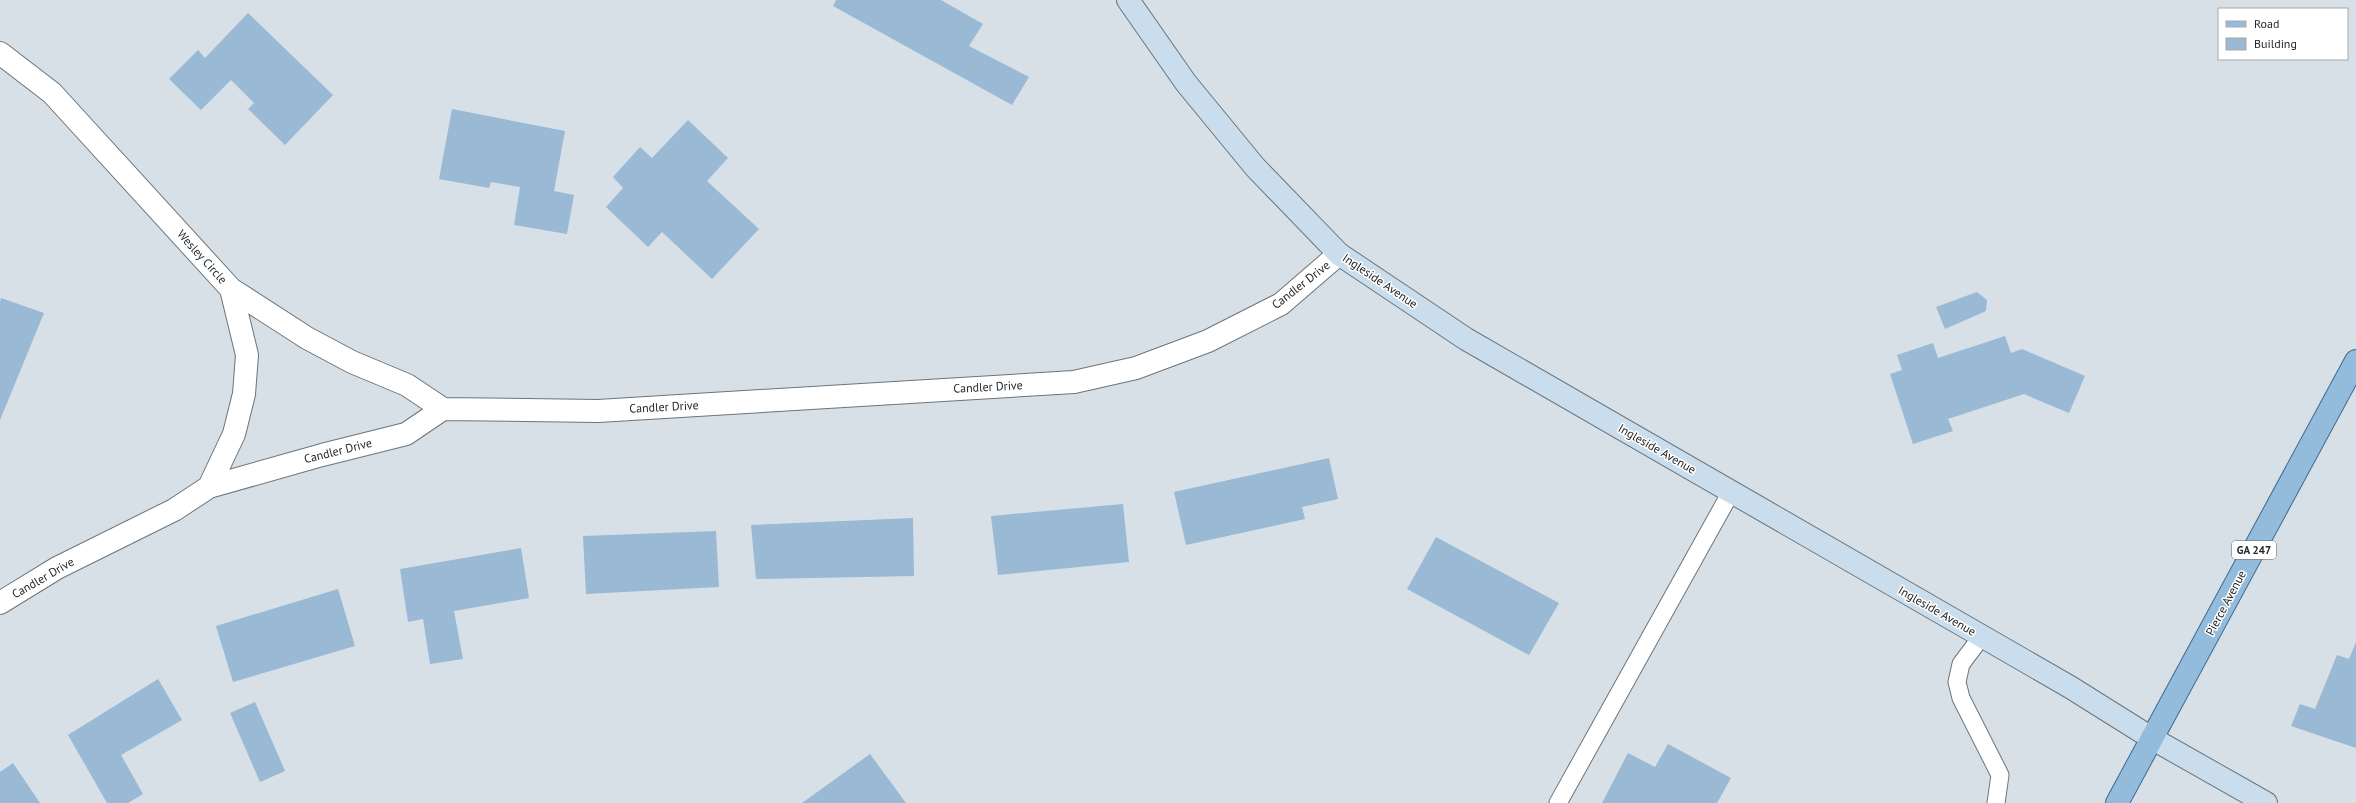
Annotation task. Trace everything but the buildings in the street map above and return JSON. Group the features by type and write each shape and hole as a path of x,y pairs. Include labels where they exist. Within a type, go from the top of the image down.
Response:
{"main road":[{"name":"Pierce Avenue","path":"2117,803 2153,739 2356,361"}],"street":[{"name":"Ingleside Avenue","path":"1128,0 1186,83 1255,167 1339,254 1466,339 2070,687 2153,739 2266,803"},
{"name":"Wesley Circle","path":"0,54 52,93 231,289 307,338 352,362 407,385 443,409"},
{"name":"Candler Drive","path":"0,603 57,568 174,510 209,487 322,455 406,434 443,409 598,411 1074,382 1136,368 1208,341 1280,304 1339,254"},
{"path":"209,487 234,434 244,394 247,355 231,289"}],"lane":[{"path":"1558,803 1731,492"},
{"path":"1982,636 1961,664 1956,682 1961,698 2000,775 1996,803"}]}
